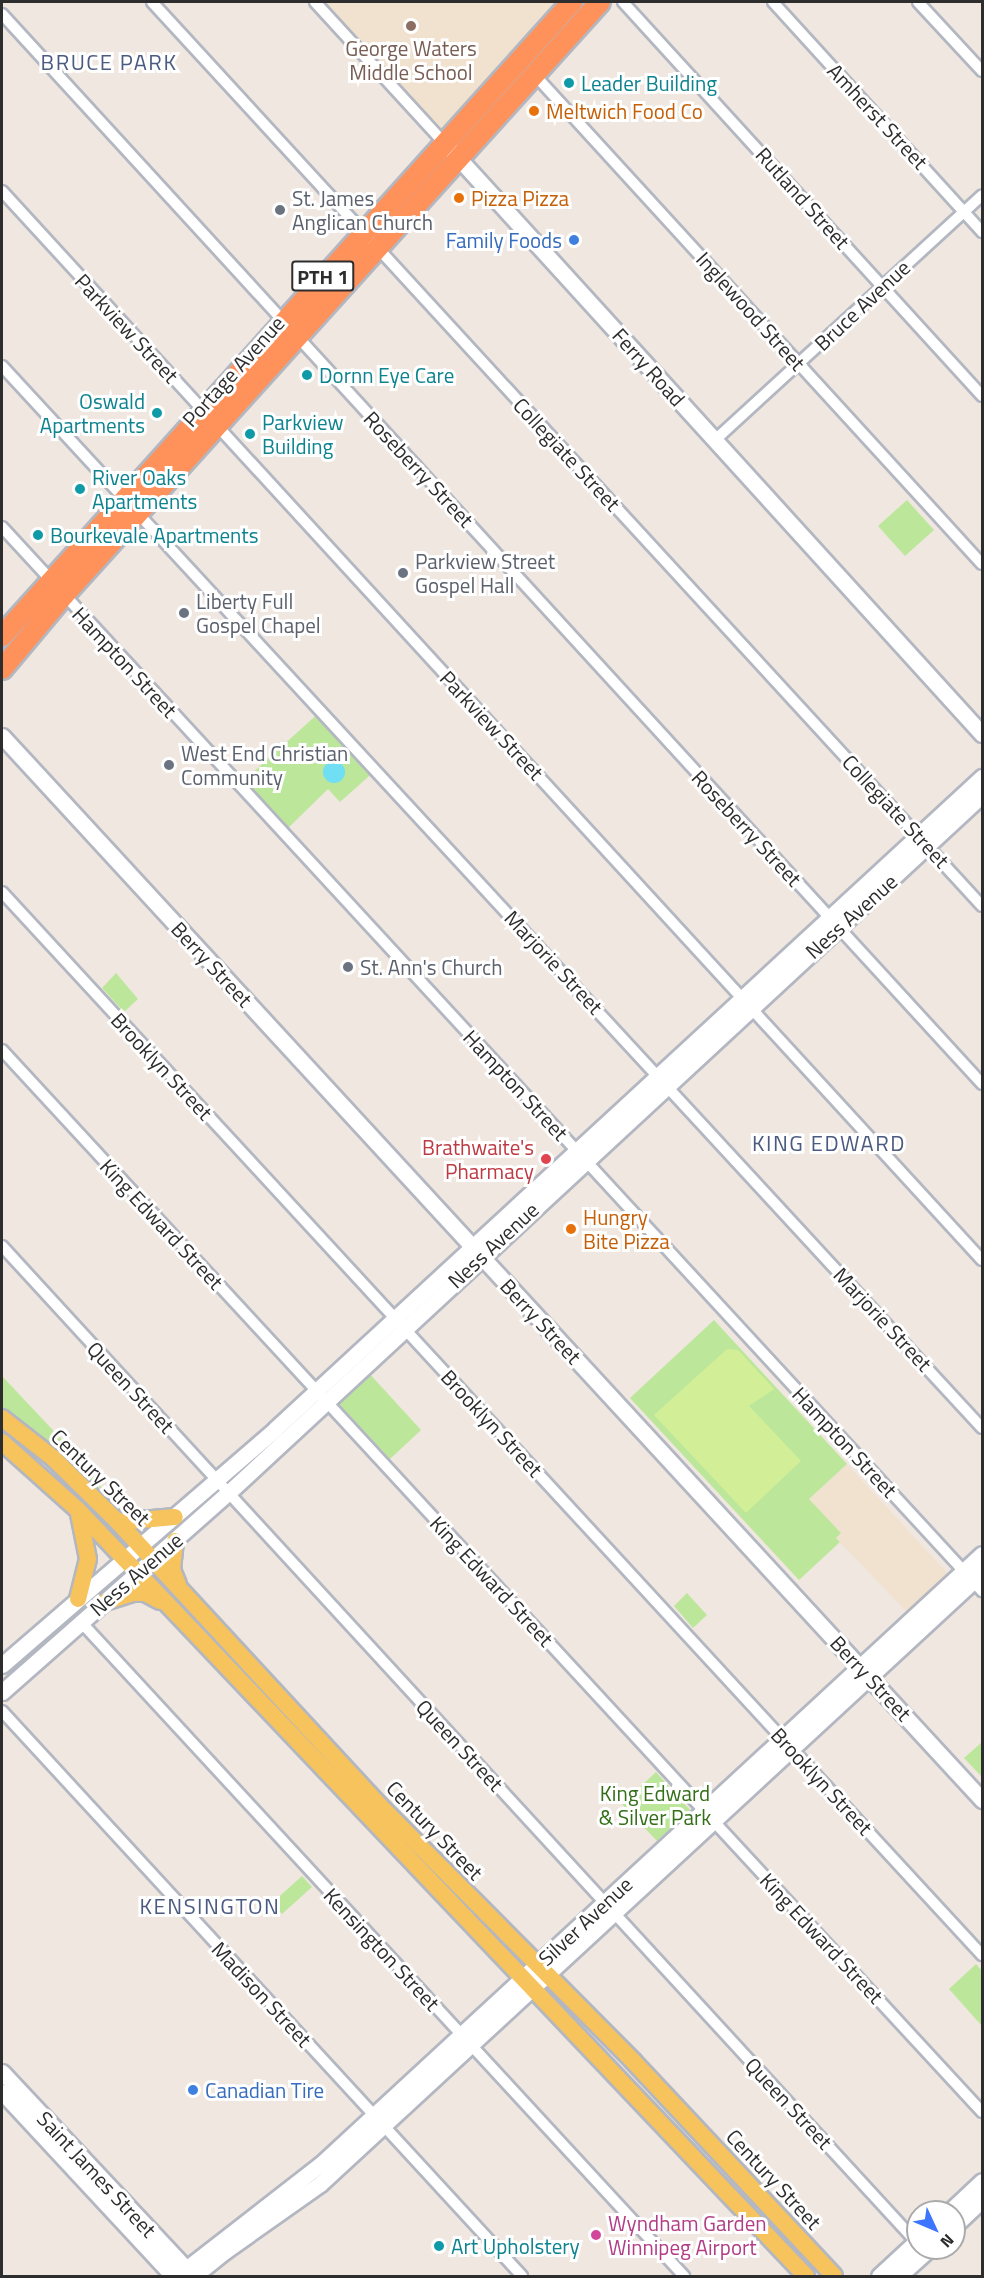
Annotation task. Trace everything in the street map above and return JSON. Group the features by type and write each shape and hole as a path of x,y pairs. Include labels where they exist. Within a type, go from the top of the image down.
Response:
{"highway":[{"name":"Portage Avenue","path":"2,636 49,579 572,2"},
{"name":"Portage Avenue","path":"2,669 139,511 600,2"}],"main road":[{"name":"Ferry Road","path":"444,143 982,734"},
{"name":"Berry Street","path":"2,736 982,1800"},
{"name":"Ness Avenue","path":"4,1659 125,1560 216,1480 321,1395 923,841 982,777"},
{"name":"Ness Avenue","path":"923,841 982,795"},
{"name":"Ness Avenue","path":"2,1692 228,1493 321,1395"},
{"name":"Century Street","path":"2,1418 53,1458 118,1522 379,1805 543,1970 834,2277"},
{"name":"Century Street","path":"2,1442 78,1510 806,2277"},
{"path":"78,1510 88,1559 78,1599"},
{"path":"118,1522 175,1517"},
{"path":"175,1541 172,1570 179,1588"},
{"name":"Silver Avenue","path":"185,2275 225,2251 320,2184 379,2121 865,1672 976,1579 982,1554"},
{"path":"105,1602 132,1593 145,1593 168,1605"},
{"name":"Saint James Street","path":"2,2072 168,2249 185,2275"},
{"name":"Saint James Street","path":"2,2092 185,2275"},
{"name":"Silver Avenue","path":"185,2275 239,2224 379,2121"},
{"path":"961,2200 982,2181"},
{"path":"966,2215 982,2200"},
{"path":"168,2249 192,2251 239,2224"},
{"path":"879,2277 906,2258"},
{"path":"899,2277 912,2260"}],"street":[{"name":"Collegiate Street","path":"152,2 982,906"},
{"name":"Ferry Road","path":"315,2 444,143"},
{"name":"Rutland Street","path":"623,2 982,396"},
{"name":"Amherst Street","path":"773,2 982,232"},
{"path":"918,2 982,71"},
{"name":"Roseberry Street","path":"2,14 982,1084"},
{"name":"Inglewood Street","path":"520,59 982,564"},
{"name":"Parkview Street","path":"2,191 982,1260"},
{"name":"Bruce Avenue","path":"715,440 982,195"},
{"name":"Marjorie Street","path":"2,366 123,498 139,511 982,1428"},
{"name":"Hampton Street","path":"2,527 976,1579"},
{"name":"Brooklyn Street","path":"2,892 982,1955"},
{"name":"King Edward Street","path":"2,1050 982,2112"},
{"name":"Queen Street","path":"2,1246 906,2229"},
{"name":"Kensington Street","path":"81,1622 684,2277"},
{"name":"Madison Street","path":"2,1712 522,2277"}],"shaded area":[{"path":"315,2 571,2 444,143"},
{"path":"847,1464 948,1574 907,1612 836,1538 841,1533 809,1499"}],"green space":[{"path":"907,500 934,530 905,556 878,526"},
{"path":"322,710 377,769 340,802 328,789 283,833 239,785"},
{"path":"116,973 138,999 124,1012 102,988"},
{"path":"714,1320 847,1464 809,1499 841,1533 836,1538 840,1542 799,1580 630,1398"},
{"path":"727,1349 738,1350 774,1389 749,1406 801,1461 746,1513 654,1415"},
{"path":"367,1371 421,1430 390,1459 335,1400"},
{"path":"2,1376 97,1477 102,1490 2,1408"},
{"path":"687,1593 707,1615 693,1628 674,1606"},
{"path":"981,1743 982,1745 982,1777 964,1758"},
{"name":"King Edward & Silver Park","path":"656,1772 690,1810 657,1841 622,1804"},
{"path":"302,1876 312,1887 282,1914 272,1903"},
{"path":"976,1964 982,1971 982,2026 949,1989"}],"water":[{"path":"334,761 342,764 345,772 342,780 334,783 326,780 323,772 326,764"}],"place":[{"name":"George Waters Middle School","path":"411,26"},
{"name":"Leader Building","path":"569,83"},
{"name":"Meltwich Food Co","path":"534,111"},
{"name":"Pizza Pizza","path":"459,198"},
{"name":"St. James Anglican Church","path":"280,210"},
{"name":"Family Foods","path":"574,240"},
{"name":"Dornn Eye Care","path":"307,375"},
{"name":"Oswald Apartments","path":"157,413"},
{"name":"Parkview Building","path":"250,434"},
{"name":"River Oaks Apartments","path":"80,489"},
{"name":"Bourkevale Apartments","path":"38,535"},
{"name":"Parkview Street Gospel Hall","path":"403,573"},
{"name":"Liberty Full Gospel Chapel","path":"184,613"},
{"name":"West End Christian Community","path":"169,765"},
{"name":"St. Ann's Church","path":"348,967"},
{"name":"Brathwaite's Pharmacy","path":"546,1159"},
{"name":"Hungry Bite Pizza","path":"571,1229"},
{"name":"Canadian Tire","path":"193,2090"},
{"name":"Wyndham Garden Winnipeg Airport","path":"596,2235"},
{"name":"Art Upholstery","path":"439,2246"}],"district":[{"name":"BRUCE PARK","path":"109,63"},
{"name":"KING EDWARD","path":"829,1144"},
{"name":"KENSINGTON","path":"210,1907"}]}
